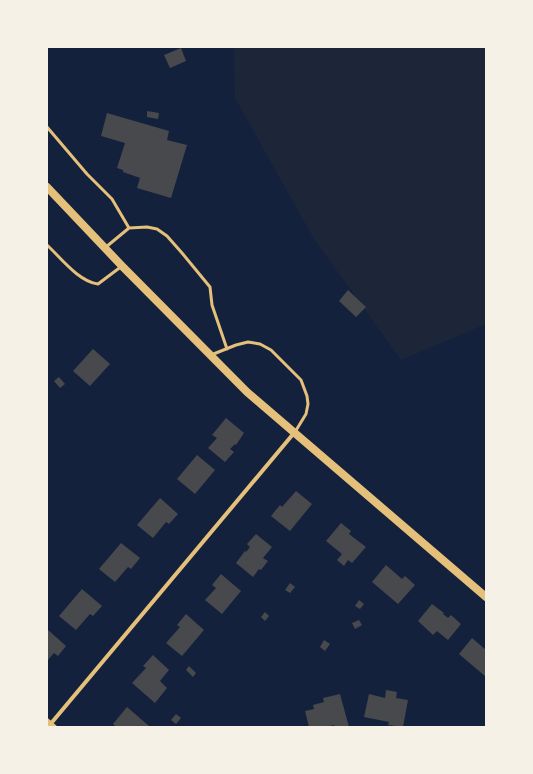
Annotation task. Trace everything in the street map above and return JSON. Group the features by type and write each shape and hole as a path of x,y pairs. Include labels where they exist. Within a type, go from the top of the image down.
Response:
{"main road":[{"path":"47,187 105,249 247,392 485,594"}],"street":[{"path":"47,720 51,726 294,433"}],"lane":[{"path":"47,127 87,174 112,199 129,228"},
{"path":"105,249 129,228 147,227 157,229 167,236 210,287 212,304 227,349"},
{"path":"47,245 83,279 91,284 98,284 122,266"},
{"path":"47,253 51,249"},
{"path":"211,355 248,342 260,344 271,350 301,380 307,396 308,404 306,414 294,433"}],"shaded area":[{"path":"234,47 486,47 486,324 401,360 314,239 235,98"}],"building":[{"path":"181,48 186,61 170,68 164,55"},
{"path":"147,111 159,113 158,119 147,117"},
{"path":"107,113 169,131 167,140 187,145 171,198 137,188 140,178 123,172 123,170 117,168 125,143 101,136"},
{"path":"348,290 366,307 356,317 339,301"},
{"path":"93,349 110,364 90,386 73,371"},
{"path":"59,377 65,384 60,388 54,381"},
{"path":"226,418 244,433 236,445 235,444 230,449 234,452 225,462 208,448 217,438 212,435"},
{"path":"197,455 215,470 195,494 177,479"},
{"path":"296,491 312,504 290,531 271,516 280,505 282,507"},
{"path":"160,498 178,514 169,524 166,522 153,538 137,525"},
{"path":"341,523 351,531 349,534 366,547 352,563 348,560 344,566 337,560 342,554 326,541"},
{"path":"256,534 272,547 263,558 268,561 253,577 236,563 250,547 247,544"},
{"path":"121,543 140,558 131,569 128,567 115,582 99,569"},
{"path":"386,565 402,579 405,576 415,585 398,604 372,582"},
{"path":"221,574 241,591 222,614 205,600 216,588 212,585"},
{"path":"290,583 295,587 290,593 285,590"},
{"path":"82,589 102,606 93,616 90,614 76,630 59,616"},
{"path":"359,600 364,604 360,609 355,606"},
{"path":"432,604 448,618 451,615 461,624 448,640 437,631 433,635 418,621"},
{"path":"265,612 269,616 265,621 261,617"},
{"path":"186,614 204,630 182,656 166,643 180,627 177,625"},
{"path":"359,620 362,625 355,629 352,623"},
{"path":"47,629 66,646 58,656 54,653 47,661"},
{"path":"472,638 486,650 486,677 459,654"},
{"path":"324,640 330,644 325,651 320,647"},
{"path":"153,655 169,670 160,681 167,688 155,703 132,683 146,668 143,666"},
{"path":"189,666 196,673 193,677 186,670"},
{"path":"386,690 397,692 396,698 408,700 403,727 388,725 389,722 364,717 369,694 385,698"},
{"path":"340,694 349,727 334,727 334,725 326,727 309,727 305,711 314,709 313,705 324,702 323,698"},
{"path":"127,707 149,727 116,727 113,724"},
{"path":"176,714 181,718 176,724 171,720"}]}
